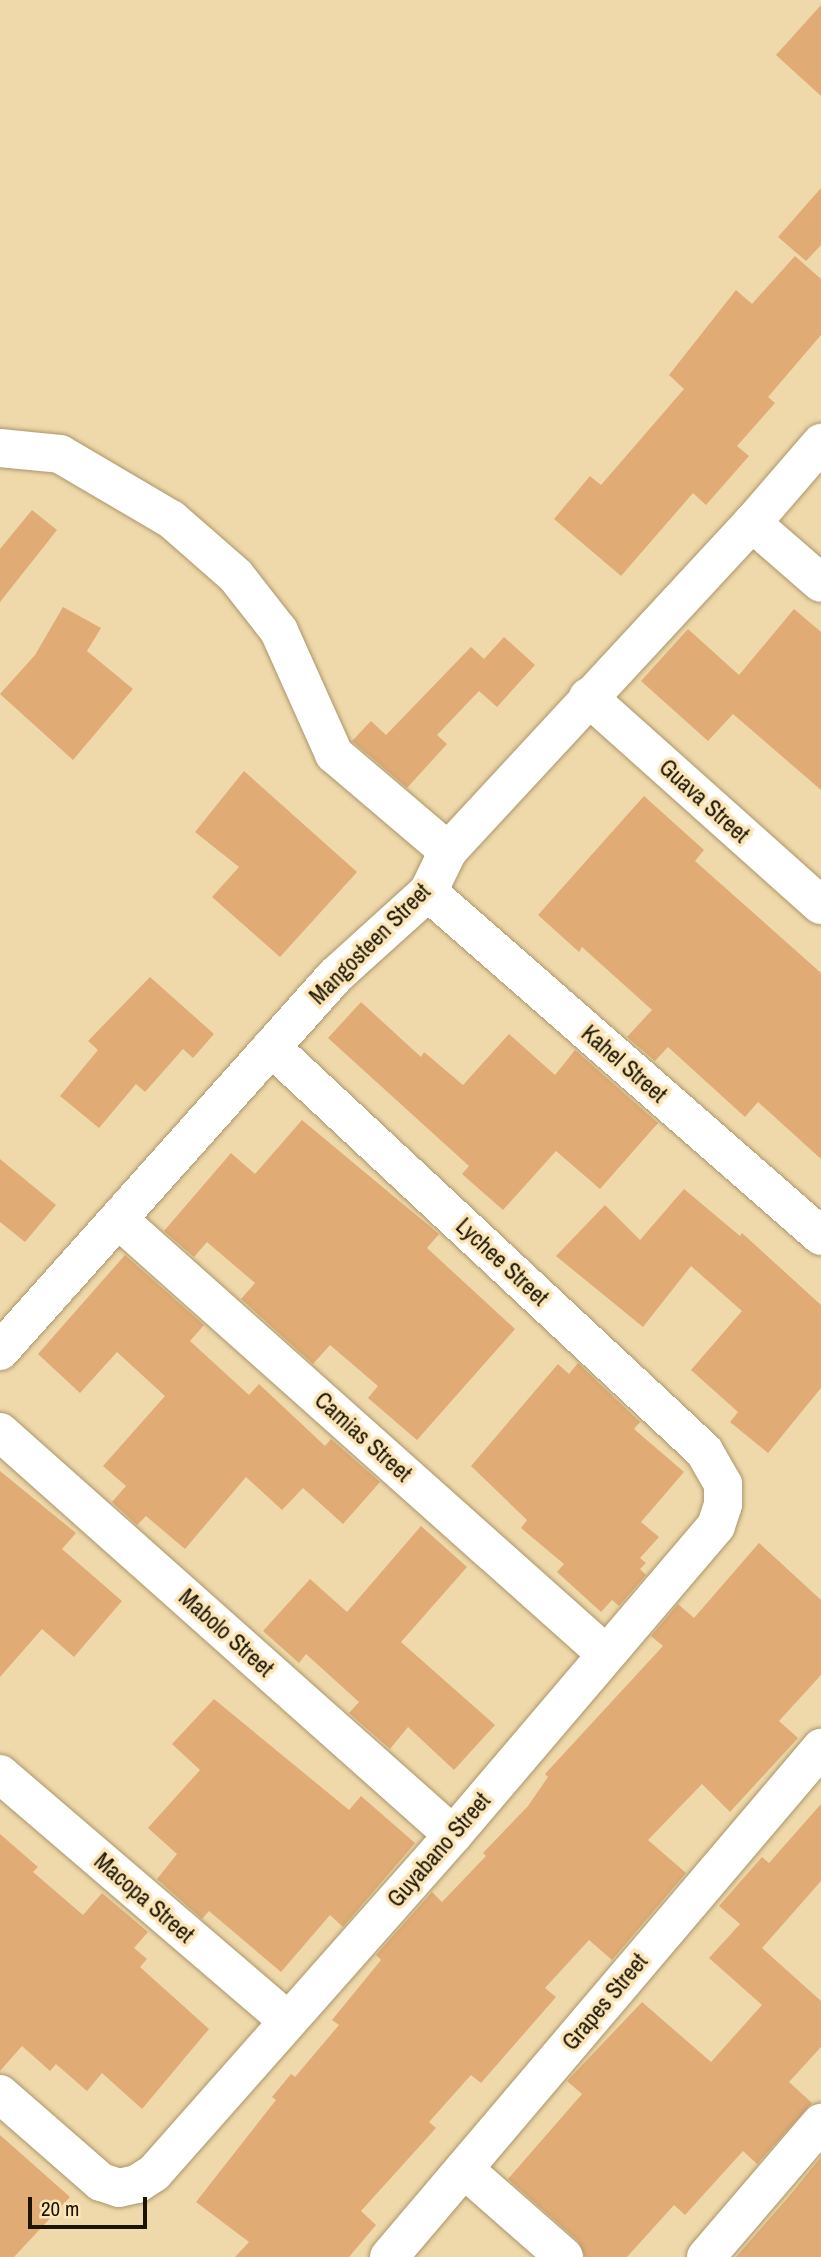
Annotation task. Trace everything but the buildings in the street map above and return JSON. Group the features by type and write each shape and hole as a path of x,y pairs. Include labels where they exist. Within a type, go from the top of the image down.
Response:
{"street":[{"name":"Mangosteen Street","path":"0,1351 335,976 428,892 448,850 752,523 821,443"},
{"path":"0,448 60,454 171,519 236,576 279,631 334,754 448,850"},
{"path":"752,523 821,583"},
{"name":"Guava Street","path":"588,697 821,905"},
{"name":"Kahel Street","path":"428,892 821,1236"},
{"name":"Lychee Street","path":"271,1047 704,1451 723,1484"},
{"name":"Camias Street","path":"119,1220 607,1654"},
{"name":"Mabolo Street","path":"0,1432 453,1835"},
{"name":"Guyabano Street","path":"0,2094 83,2171 119,2188 137,2184 154,2173 453,1835 716,1526 723,1484"},
{"name":"Grapes Street","path":"389,2257 821,1748"},
{"name":"Macopa Street","path":"0,1774 288,2021"},
{"path":"706,2257 821,2123"},
{"path":"464,2169 564,2257"}]}
